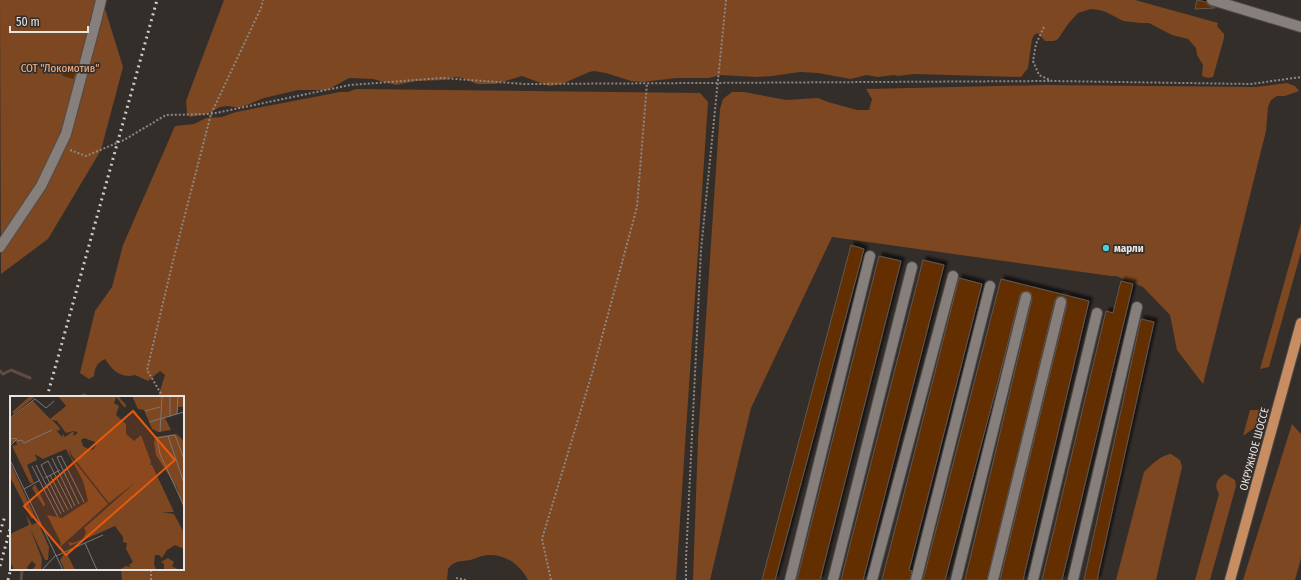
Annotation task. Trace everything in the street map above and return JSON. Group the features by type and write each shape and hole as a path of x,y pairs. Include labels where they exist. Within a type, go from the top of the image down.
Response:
{"main road":[{"name":"ОКРУЖНОЕ ШОССЕ","path":"1230,580 1301,324"}],"lane":[{"path":"0,247 41,186 66,134 101,0"},
{"path":"1212,0 1301,27"},
{"path":"790,580 870,256"},
{"path":"833,580 912,267"},
{"path":"872,580 953,276"},
{"path":"916,580 990,286"},
{"path":"956,580 1026,298"},
{"path":"993,580 1061,302"},
{"path":"1073,580 1137,307"},
{"path":"1033,580 1097,313"}],"path":[{"path":"162,396 147,370 173,261 211,114 261,8 263,0"},
{"path":"686,580 701,250 726,0"},
{"path":"1044,27 1036,44 1034,61 1039,75 1052,81"},
{"path":"60,146 86,156 124,140 166,115 211,114 350,85 442,78 525,84 1052,81 1251,84 1301,77"},
{"path":"551,580 542,539 593,370 638,207 648,83"},
{"path":"456,578 466,580"}],"green space":[{"name":"СОТ \"Локомотив\"","path":"0,0 104,0 105,9 123,67 101,150 48,239 1,274"},
{"path":"224,0 1135,0 1218,23 1217,26 1224,34 1224,38 1213,77 1209,78 1202,76 1203,65 1197,55 1196,48 1188,39 1172,35 1149,23 1123,21 1106,12 1091,9 1078,13 1068,24 1058,39 1054,41 1045,41 1038,33 1034,35 1032,39 1028,68 1021,77 914,74 878,77 866,75 851,79 818,73 800,72 772,76 756,77 720,75 709,78 677,78 642,82 631,81 606,73 594,71 562,84 549,86 522,76 495,84 477,84 463,78 454,77 445,80 416,81 396,85 373,79 349,78 327,90 298,90 264,98 239,108 228,106 220,107 207,114 190,117 187,113 186,101"},
{"path":"1287,83 1295,86 1299,91 1285,96 1277,96 1271,100 1268,107 1266,131 1203,384 1177,350 1170,315 1143,287 1116,276 832,237 751,408 710,580 693,580 698,439 720,109 723,99 732,92 744,92 786,100 818,98 857,110 869,110 872,99 866,89 1045,85 1256,87"},
{"path":"356,89 700,93 708,102 676,580 528,580 517,565 501,556 488,555 453,564 448,569 447,580 122,580 121,570 184,570 184,396 158,396 165,375 160,371 148,381 135,375 125,376 117,373 105,359 98,364 94,376 89,379 80,373 95,311 112,287 123,245 175,126 194,124 206,118 222,117 236,112 340,92 348,92"},
{"path":"1301,223 1301,252 1269,367 1260,369"},
{"path":"1250,410 1262,410 1258,425 1243,436"},
{"path":"1292,424 1301,434 1301,558 1295,580 1243,580"},
{"path":"1171,454 1180,460 1182,467 1156,580 1116,580 1144,472 1160,458"},
{"path":"1225,474 1235,480 1236,486 1210,580 1195,580 1219,494 1216,485 1218,480"}],"building":[{"path":"1197,0 1206,2 1208,5 1215,8 1195,9"},
{"path":"65,68 76,72 74,80 61,76"},
{"path":"851,245 864,249 775,580 762,580"},
{"path":"879,256 901,261 820,580 797,580"},
{"path":"923,260 944,265 863,580 841,580"},
{"path":"959,278 982,284 909,570 912,571 910,580 882,580"},
{"path":"1001,279 1089,301 1023,580 1000,580 1067,304 1066,298 1062,296 1057,297 1055,300 987,580 965,580 1032,299 1031,293 1027,291 1022,292 1020,295 945,580 923,580"},
{"path":"1121,281 1133,284 1062,580 1042,580 1106,311 1113,313"},
{"path":"1141,319 1154,322 1097,580 1084,580"}],"waterway":[{"path":"0,371 3,374 11,370 30,378"},
{"path":"21,580 22,571"}],"railway":[{"path":"47,396 157,0"},
{"path":"0,532 5,516"},
{"path":"0,566 10,530"},
{"path":"8,580 10,570"}],"place":[{"name":"марли","path":"1106,248"}]}
